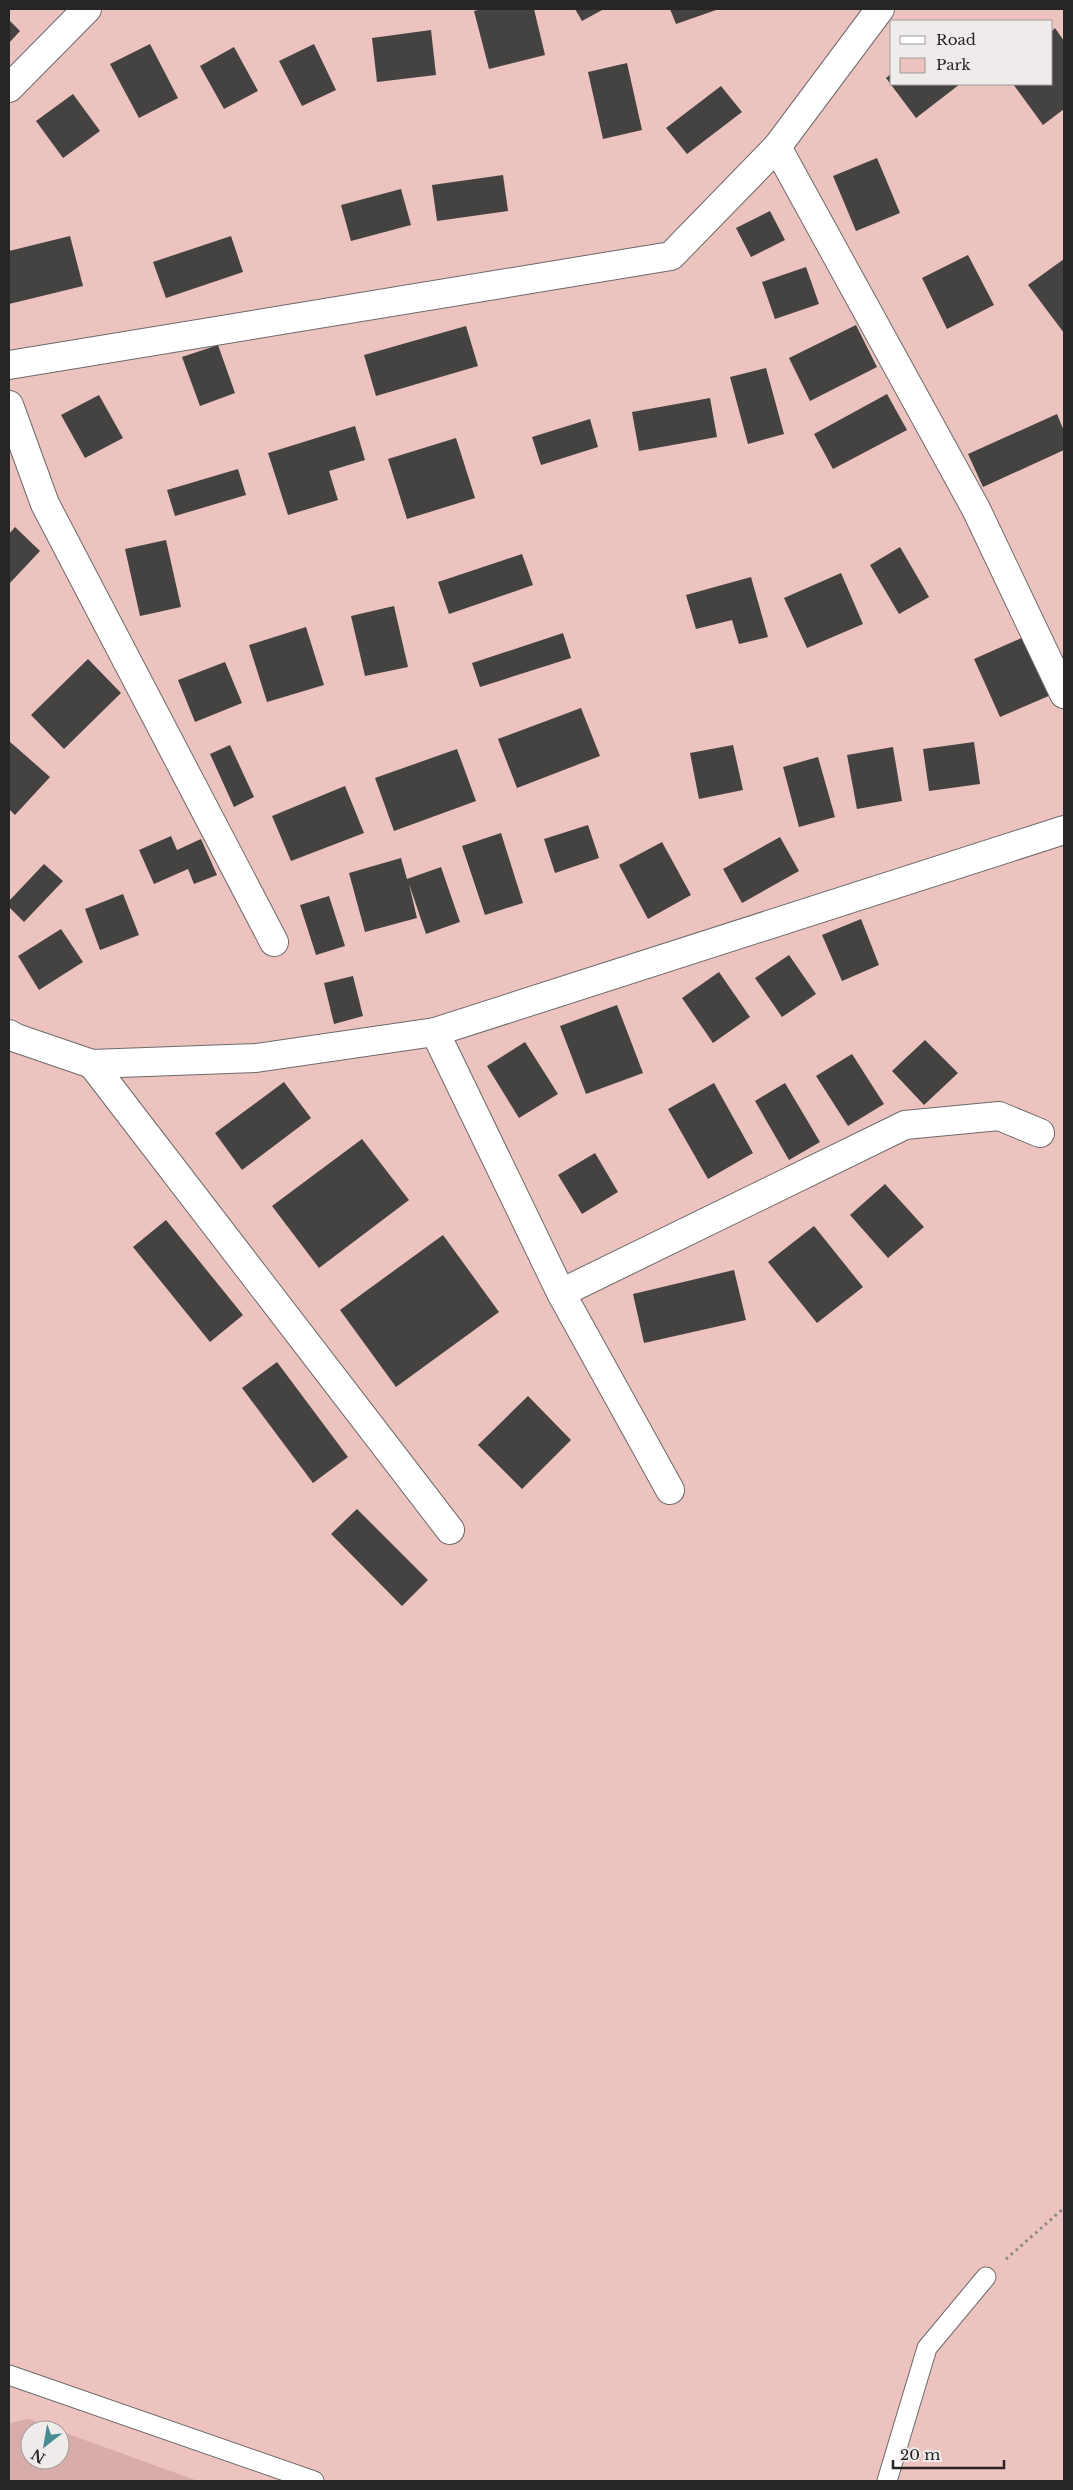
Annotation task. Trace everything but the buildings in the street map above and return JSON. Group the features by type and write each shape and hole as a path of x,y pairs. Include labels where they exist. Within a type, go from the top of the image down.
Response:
{"street":[{"path":"9,88 87,9"},
{"path":"9,365 671,256 776,147 880,9"},
{"path":"776,147 976,509 1064,694"},
{"path":"9,405 45,504 274,942"},
{"path":"9,1034 92,1064 256,1058 435,1032 1064,830"},
{"path":"435,1032 561,1293 670,1490"},
{"path":"92,1064 450,1530"},
{"path":"561,1293 905,1125 999,1116 1040,1133"}],"lane":[{"path":"888,2481 927,2348 986,2277"},
{"path":"9,2375 314,2481"}],"path":[{"path":"986,2277 1064,2208"}],"green space":[{"path":"9,9 1064,9 1064,2481 9,2481"}],"shaded area":[{"path":"20,2421 20,2470 70,2470 70,2435 198,2481 9,2481 9,2423"}]}
